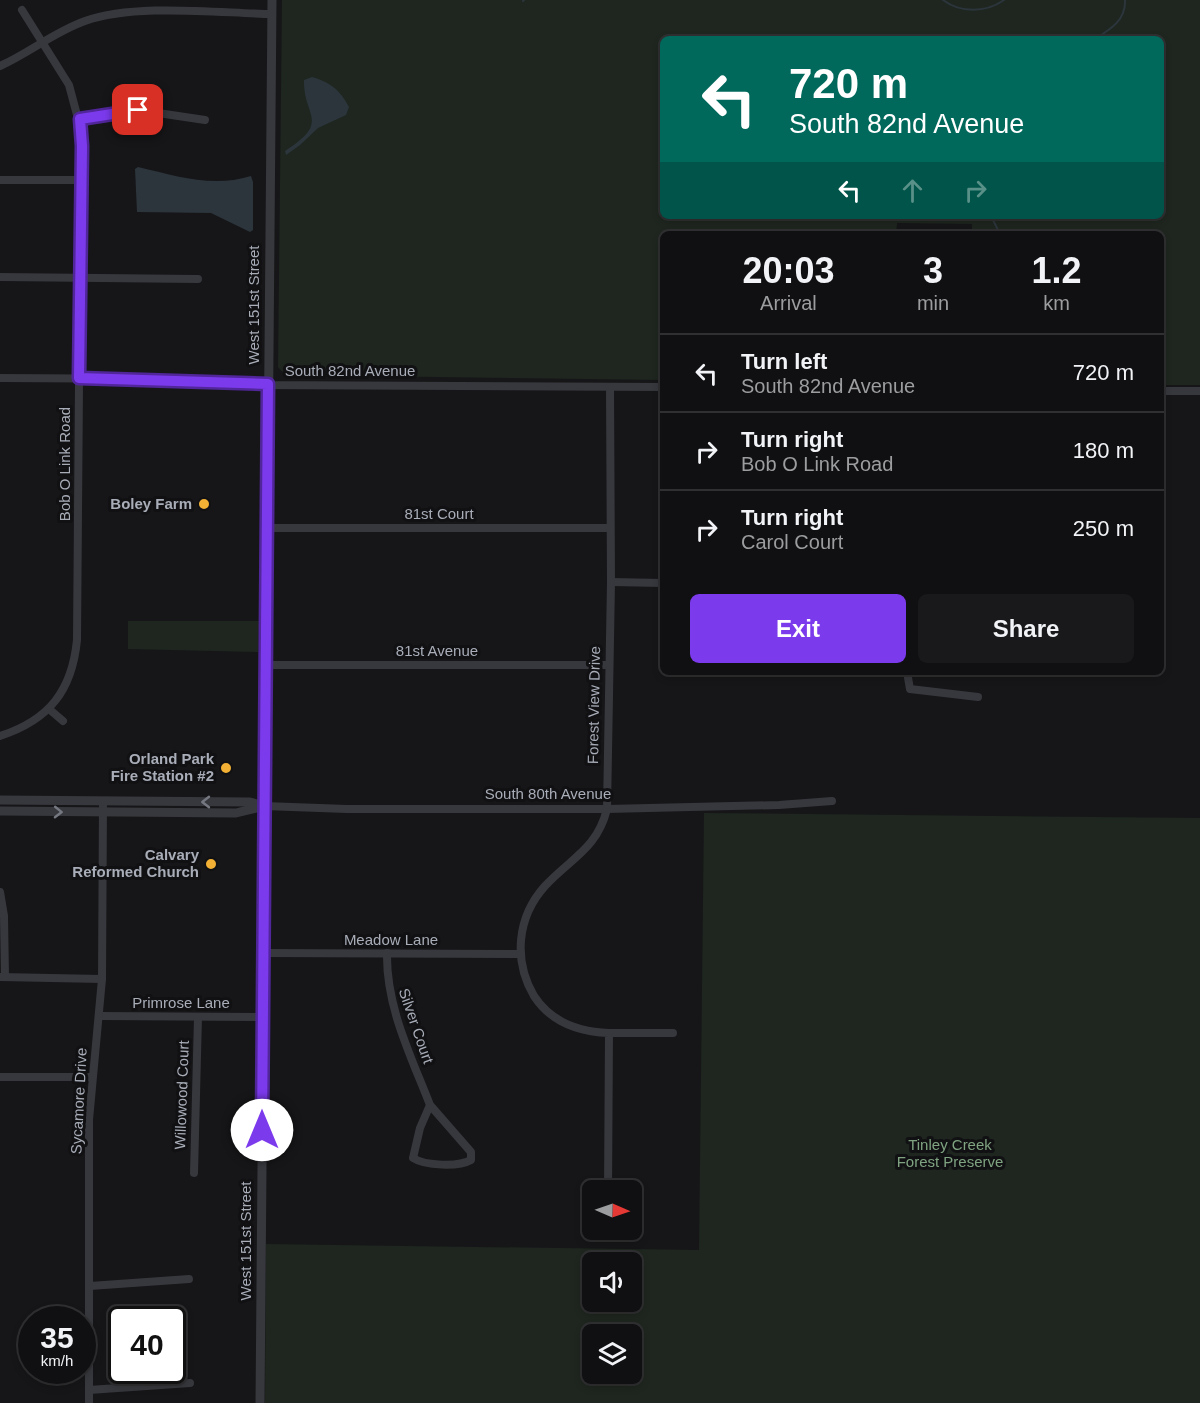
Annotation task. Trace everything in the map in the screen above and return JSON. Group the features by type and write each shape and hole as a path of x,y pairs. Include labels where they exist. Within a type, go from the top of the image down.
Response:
{"street":[{"name":"West 151st Street","path":"260,1403 272,0"},
{"name":"Bob O Link Road","path":"22,10 69,85 80,119 77,640 69,678 50,709"},
{"path":"0,66 76,25 114,14 272,14"},
{"path":"80,119 138,110 205,120"},
{"path":"0,180 81,180"},
{"path":"0,277 198,279"},
{"name":"South 82nd Avenue","path":"0,378 268,384 660,387"},
{"name":"Forest View Drive","path":"610,387 611,582 607,809 597,836 538,895 523,925 519,954 531,990 547,1012 575,1028 609,1033 673,1033"},
{"path":"1164,391 1200,392"},
{"name":"81st Court","path":"267,528 610,528"},
{"path":"611,582 660,583"},
{"name":"81st Avenue","path":"266,665 608,665"},
{"path":"908,675 910,689 978,698"},
{"path":"0,736 17,730 50,709 63,721"},
{"name":"South 80th Avenue","path":"0,800 250,802 264,806"},
{"name":"Sycamore Drive","path":"89,1403 91,1077 100,1016 102,979 103,801"},
{"name":"South 80th Avenue","path":"0,812 236,813 264,806 607,809 778,806 832,801"},
{"path":"0,892 4,916 3,977 102,979"},
{"name":"Meadow Lane","path":"263,953 519,954"},
{"name":"Silver Court","path":"387,953 386,977 394,1012 430,1106 471,1152 471,1160 465,1164 421,1163 413,1158 420,1128 430,1106"},
{"name":"Primrose Lane","path":"100,1016 262,1017"},
{"name":"Willowood Court","path":"194,1173 198,1017"},
{"path":"608,1180 609,1033"},
{"path":"0,1077 91,1077"},
{"path":"90,1286 189,1279"},
{"path":"89,1390 190,1383"}],"green space":[{"path":"282,0 1200,0 1200,385 1164,385 1164,231 972,231 972,224 897,223 896,231 660,231 660,380 285,375 278,367"},
{"path":"128,621 259,621 258,652 128,649"},
{"name":"Tinley Creek Forest Preserve","path":"704,813 1200,818 1200,1403 265,1403 266,1244 699,1250"}],"shaded area":[{"path":"312,77 334,88 349,107 346,115 318,128 286,155 285,151 308,132 311,125 312,118 304,80"},
{"path":"138,167 208,181 251,176 253,230 250,232 211,213 137,212 135,169"}],"waterway":[{"path":"943,0 957,7 973,10 989,7 1004,0"},
{"path":"1100,36 1112,28 1120,18 1125,7 1125,0"},
{"path":"992,219 998,231"}],"place":[{"name":"Boley Farm","path":"204,504"},
{"name":"Orland Park Fire Station #2","path":"226,768"},
{"name":"Calvary Reformed Church","path":"211,864"}],"route":[{"path":"138,110 80,119 82,146 79,378 268,384 262,1130"}]}
